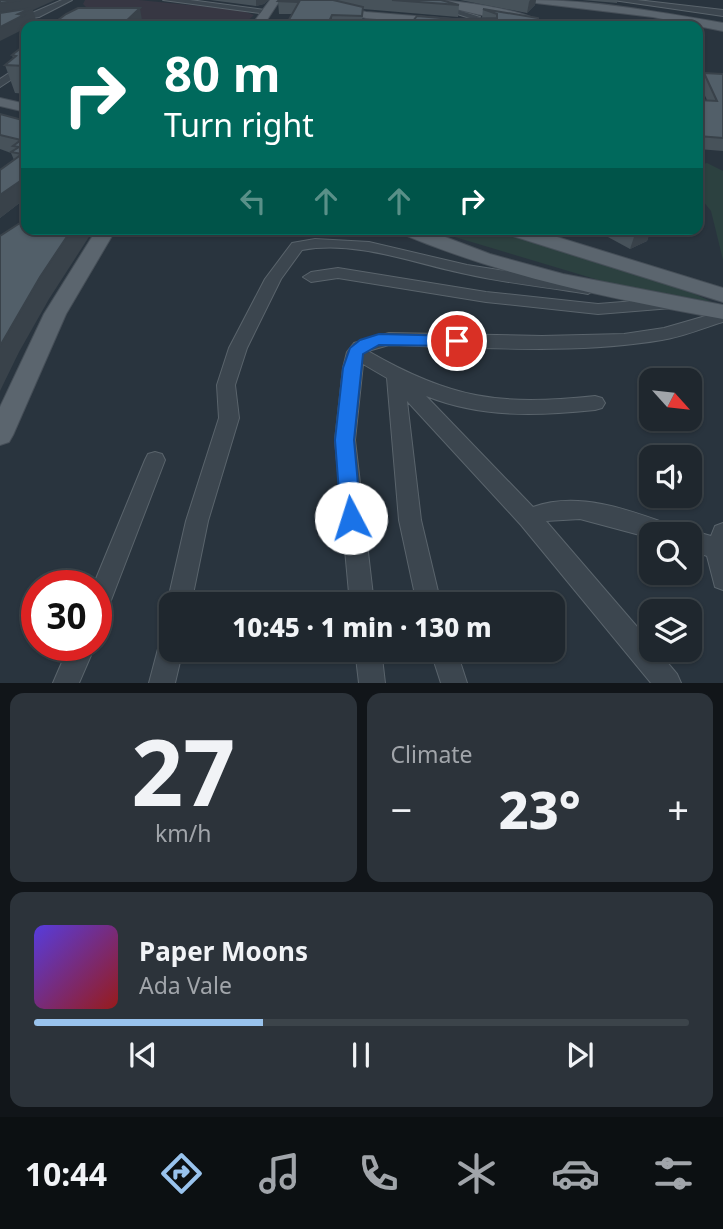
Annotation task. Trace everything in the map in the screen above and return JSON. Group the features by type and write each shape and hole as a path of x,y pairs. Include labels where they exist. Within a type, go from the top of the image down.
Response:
{"main road":[{"path":"261,21 275,0"},
{"path":"290,0 371,15 435,21"},
{"path":"433,0 529,21"},
{"path":"537,0 691,21"},
{"path":"703,23 723,27"},
{"path":"0,102 21,112"},
{"path":"0,111 21,114"},
{"path":"0,435 55,314 103,235"},
{"path":"422,235 510,271 723,314"},
{"path":"529,235 723,295"}],"street":[{"path":"0,20 46,12 68,0"},
{"path":"167,0 268,11"},
{"path":"417,0 476,17"},
{"path":"617,0 723,13"},
{"path":"694,8 701,1 723,4"},
{"path":"0,84 21,69"},
{"path":"182,592 197,521 229,418 226,386 238,348 272,279 297,246 315,243 369,246 510,271"},
{"path":"311,276 338,273 486,297 598,309 673,303"},
{"path":"360,592 345,440 352,368 356,352 366,343 389,339 542,342 624,340 665,334 723,314"},
{"path":"356,352 396,377 439,395 481,407 516,410 595,402"},
{"path":"396,377 529,518 668,683"},
{"path":"396,377 405,495 425,592"},
{"path":"111,570 155,460"},
{"path":"529,518 550,510 582,511 639,525"},
{"path":"702,540 721,541 723,579"},
{"path":"66,683 76,661"},
{"path":"162,683 167,662"},
{"path":"370,662 372,683"},
{"path":"447,662 454,683"}],"shaded area":[{"path":"85,0 139,0 240,10 254,15 247,21 73,21 86,7 83,4"}],"green space":[{"path":"707,163 723,171 723,260 711,211 703,201 703,164"},
{"path":"448,235 522,235 673,284 712,302 605,282"}],"building":[{"path":"0,0 21,0 0,3"},
{"path":"333,0 363,7 362,16 332,15 329,21 288,21 299,2 278,1"},
{"path":"392,0 441,0 459,5"},
{"path":"32,8 18,14 24,15 0,27 0,13"},
{"path":"78,8 140,8 126,21 57,21"},
{"path":"483,9 538,18 538,21 413,21 417,16 497,18 497,14"},
{"path":"21,48 21,66 5,65 16,56 12,55"},
{"path":"704,73 723,74 723,138 703,136 703,100 717,101"},
{"path":"0,114 21,120 21,140 0,135"},
{"path":"21,140 21,154 11,152 19,147 13,146"},
{"path":"21,155 21,180 0,195 0,170"},
{"path":"20,223 21,235 68,235 0,346 0,236"}],"route":[{"path":"351,518 345,440 353,359 356,352 366,343 379,340 457,341"}]}
